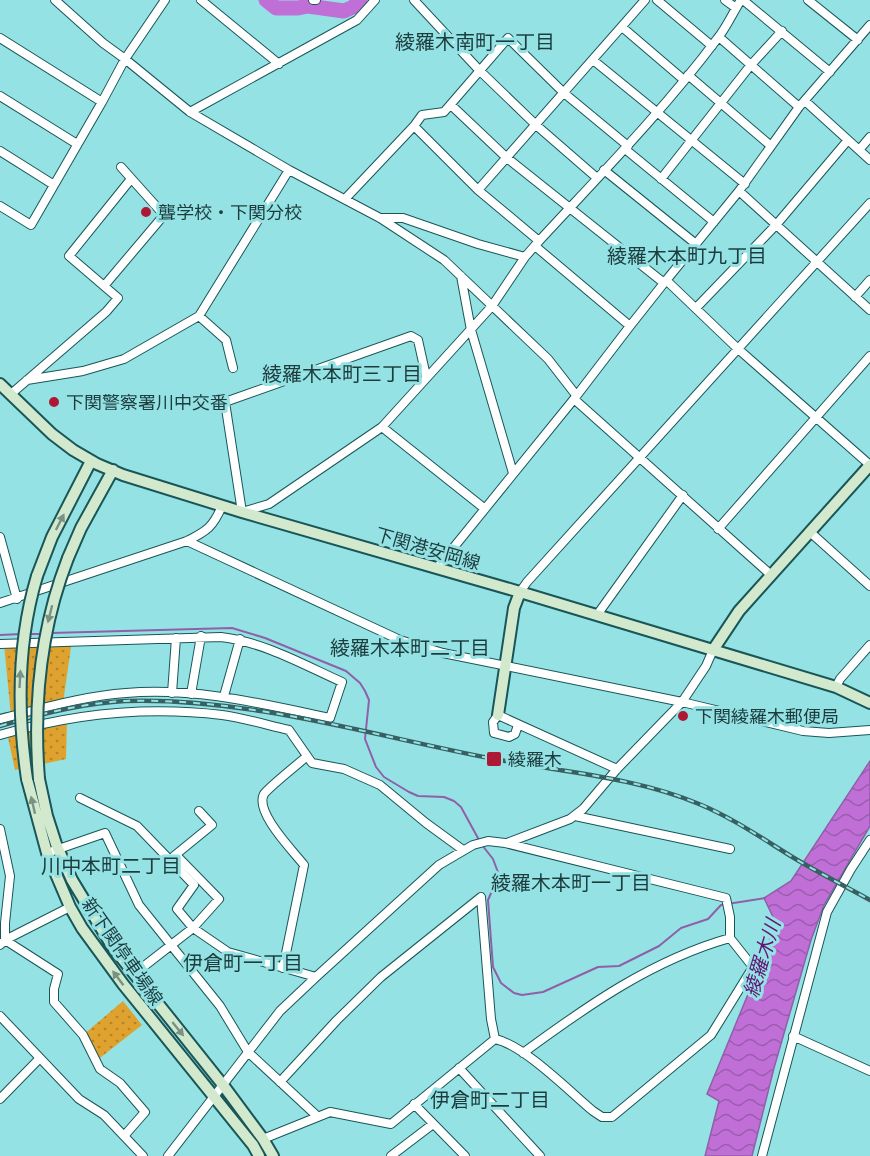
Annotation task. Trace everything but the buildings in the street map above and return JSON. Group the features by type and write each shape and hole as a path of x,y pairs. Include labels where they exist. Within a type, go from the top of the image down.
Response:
{"main road":[{"name":"下関港安岡線","path":"0,384 52,434 92,461 113,470 222,506 836,687 870,703"},
{"name":"新下関停車場線","path":"92,461 52,537 29,602 20,678 22,740 27,779 47,853 70,907 116,975 253,1145 259,1156"},
{"path":"713,650 739,611 870,465"},
{"name":"新下関停車場線","path":"113,470 81,528 50,610 40,666 36,736 39,779 47,816 72,880 112,946 223,1085 273,1156"},
{"path":"498,715 514,608 520,592"}],"street":[{"path":"55,0 103,44 190,112 289,170 380,218 444,260 548,358 575,397 639,458 771,575"},
{"path":"0,206 31,225 125,59 165,0"},
{"path":"201,0 279,64"},
{"path":"190,112 357,20 375,0"},
{"path":"414,0 480,71 536,125 597,178"},
{"path":"478,190 645,0"},
{"path":"657,0 712,46"},
{"path":"725,0 735,8"},
{"path":"426,376 418,340 411,336 225,402 242,512 269,504 382,427 492,306 525,257 656,113 719,37 742,0 830,72"},
{"path":"808,0 858,40"},
{"path":"437,568 745,184 802,104 870,25"},
{"path":"622,27 721,103 771,146"},
{"path":"661,179 750,66 782,32"},
{"path":"719,37 750,66 848,140 870,160"},
{"path":"0,38 102,102"},
{"path":"345,200 422,115 444,112 508,38 564,93 661,179 714,222"},
{"path":"593,60 745,184"},
{"path":"0,96 77,144"},
{"path":"451,105 507,158 696,308 737,348 870,465"},
{"path":"414,126 478,190 630,326"},
{"path":"859,150 870,137"},
{"path":"696,308 776,225 848,140"},
{"path":"0,151 54,184"},
{"path":"104,286 164,215 121,167"},
{"path":"27,380 83,371 124,359 199,316 289,170"},
{"path":"604,170 696,244"},
{"path":"11,394 106,312 118,298 69,256 131,180"},
{"path":"739,191 870,310"},
{"path":"520,592 526,582 870,203"},
{"path":"380,218 403,218 478,244 525,257"},
{"path":"461,276 471,330 513,473"},
{"path":"855,297 870,280"},
{"path":"199,316 226,340 233,368"},
{"path":"718,529 870,356"},
{"path":"382,427 485,509"},
{"path":"597,615 683,495"},
{"path":"0,603 187,541 206,531 216,520 222,506"},
{"path":"810,532 870,586"},
{"path":"0,537 18,598"},
{"path":"187,541 400,640 443,653 682,702 803,731 829,733 870,730"},
{"path":"191,694 201,636"},
{"path":"0,644 201,636 240,639 342,682 330,718 224,696 172,693 127,693 95,697 0,718"},
{"path":"172,693 176,638"},
{"path":"224,696 240,639"},
{"path":"836,687 840,679 870,645"},
{"path":"505,843 575,816 616,769 682,702 706,666 713,650"},
{"path":"0,735 55,721 135,712 223,715 289,730 312,764 344,769 380,785 463,850"},
{"path":"518,725 515,734 509,736 494,733 493,723 498,715 616,769"},
{"path":"283,968 304,865 271,823 262,803 265,794 306,757"},
{"path":"80,798 137,826 219,899 193,928 134,974"},
{"path":"174,857 212,825 199,811"},
{"path":"575,816 730,849"},
{"path":"0,829 10,876 2,942"},
{"path":"47,853 105,833 139,905 220,1006 248,1052 317,1116"},
{"path":"762,1156 827,912 870,840"},
{"path":"168,1156 280,1011 439,865 475,844 486,841 505,843 726,898 729,909 730,938 753,967 711,1035 612,1117 602,1117 507,1041 495,1039 391,1124 330,1112 263,1139"},
{"path":"174,857 194,885 177,909 193,928 228,952 316,977"},
{"path":"0,868 6,862"},
{"path":"280,1082 337,1020 381,977 481,897 491,1019 495,1039"},
{"path":"2,942 70,907"},
{"path":"523,1053 586,1006 637,976 700,946 730,938"},
{"path":"2,942 58,974 54,989 54,1002 83,1035 100,1069 120,1083 146,1112 124,1136"},
{"path":"1,1019 79,1099 104,1115 142,1156"},
{"path":"793,1036 870,1071"},
{"path":"0,1100 40,1058"},
{"path":"459,1068 540,1156"},
{"path":"414,1104 465,1156"},
{"path":"391,1156 433,1124"}],"shaded area":[{"path":"72,640 63,703 11,716 4,644"},
{"path":"67,719 66,759 15,770 7,733"},
{"path":"123,1001 142,1025 96,1061 83,1035"}],"water":[{"path":"870,761 870,826 824,905 811,940 774,1068 752,1156 705,1156 719,1101 707,1094 769,943 773,917 764,898 791,881"}],"waterway":[{"path":"266,0 276,8 308,6 344,11 353,7 360,0"},
{"path":"51,633 232,628 265,638 346,671 360,683 369,700 365,739 376,767 384,777 418,796 444,797 454,801 461,807 479,840"},
{"path":"0,635 21,634"},
{"path":"27,634 42,634"},
{"path":"482,845 493,859 499,875 488,900 493,967 501,983 514,993 522,995 543,992 598,967 619,966 659,946 681,928 708,919 721,905 765,898"}],"railway":[{"path":"0,726 30,717 109,702 171,701 218,705 311,720 494,759 624,781 675,795 712,810 748,829 803,864 870,900"}],"place":[{"name":"聾学校・下関分校","path":"146,212"},
{"name":"下関警察署川中交番","path":"54,402"},
{"name":"下関綾羅木郵便局","path":"683,716"},
{"name":"綾羅木","path":"494,759"}],"district":[{"name":"綾羅木南町一丁目","path":"475,41"},
{"name":"綾羅木本町九丁目","path":"687,255"},
{"name":"綾羅木本町三丁目","path":"342,373"},
{"name":"綾羅木本町二丁目","path":"410,647"},
{"name":"川中本町二丁目","path":"111,865"},
{"name":"綾羅木本町一丁目","path":"571,882"},
{"name":"伊倉町一丁目","path":"243,962"},
{"name":"伊倉町二丁目","path":"490,1099"}],"water label":[{"name":"綾羅木川","path":"761,958"}]}
